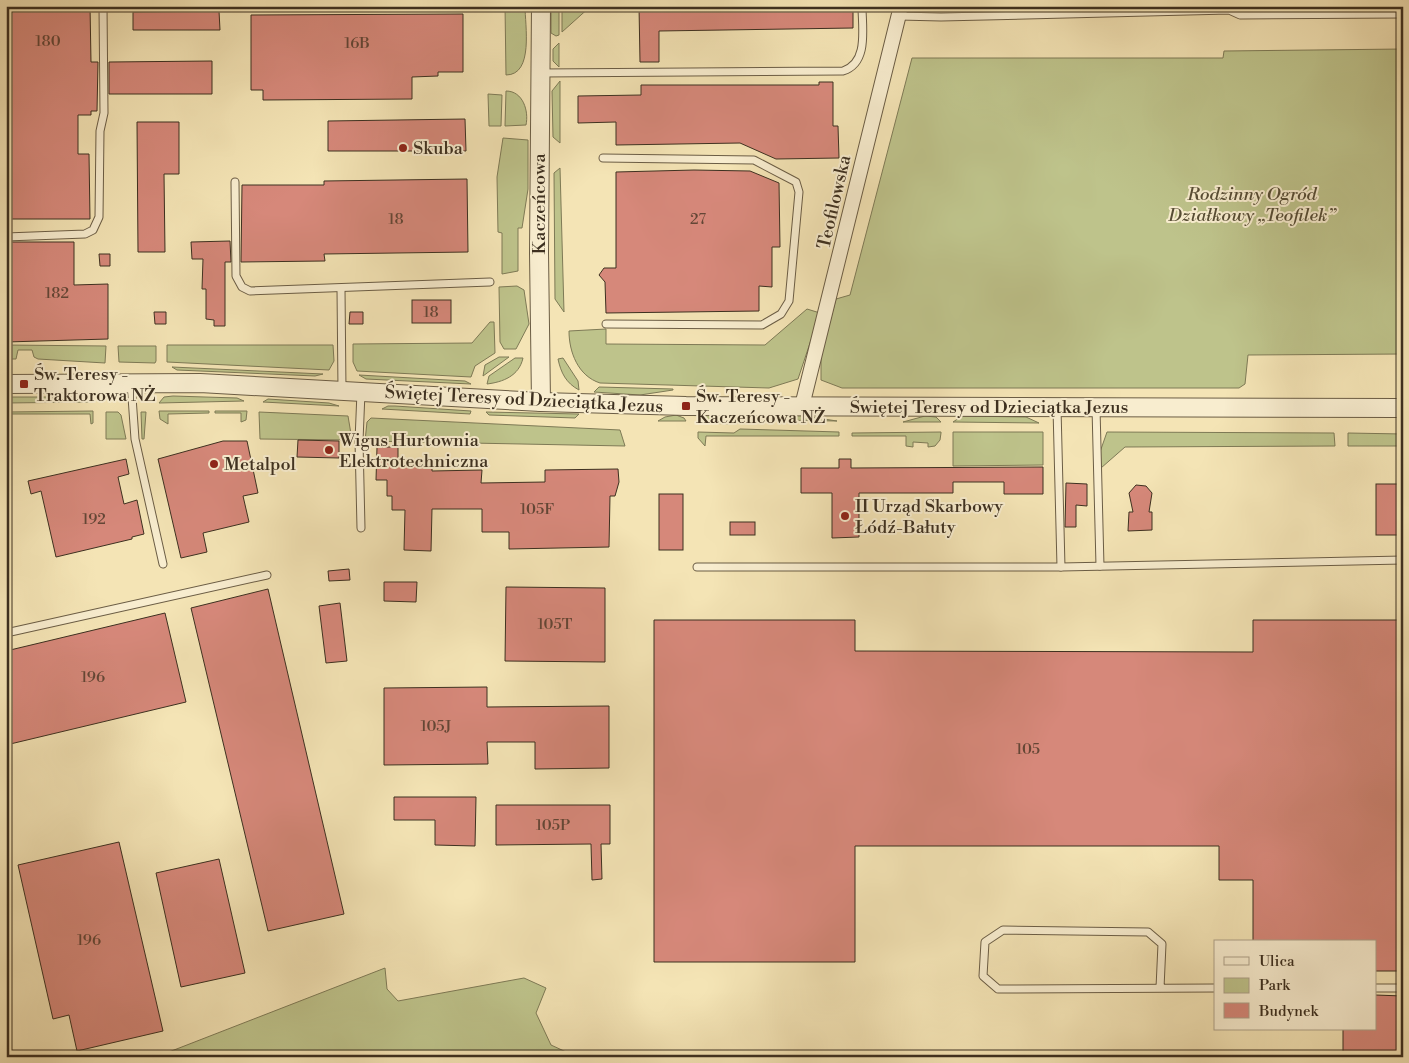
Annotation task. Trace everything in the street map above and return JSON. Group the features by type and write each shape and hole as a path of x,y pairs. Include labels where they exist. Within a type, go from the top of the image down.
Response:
{"street":[{"name":"Kaczeńcowa","path":"541,6 539,263 541,402"},
{"name":"Teofilowska","path":"802,406 900,11"},
{"name":"Świętej Teresy od Dzieciątka Jezus","path":"6,384 200,383 541,402 802,406 1403,408"}],"lane":[{"path":"6,237 85,234 97,226 99,217 100,131 104,113 103,6"},
{"path":"541,73 843,72 857,61 862,51 862,6"},
{"path":"900,11 941,17 1229,10 1240,15 1403,14"},
{"path":"603,158 754,160 796,182 799,192 790,301 780,314 762,325 606,324"},
{"path":"235,182 236,276 242,287 250,291 490,282"},
{"path":"342,289 342,390"},
{"path":"131,383 135,440 163,564"},
{"path":"361,392 359,441 361,528"},
{"path":"1058,407 1061,567"},
{"path":"1096,408 1100,566"},
{"path":"697,567 1061,567 1403,560"},
{"path":"6,633 267,575"},
{"path":"1160,988 1162,944 1148,932 1003,930 985,942 983,976 998,989 1214,988"},
{"path":"1376,988 1403,988"}],"green space":[{"path":"505,6 525,6 526,36 526,48 521,67 515,73 506,75"},
{"path":"551,6 559,6 559,35 556,36 551,33"},
{"path":"562,6 591,6 562,32"},
{"path":"559,43 559,67 553,61 553,49"},
{"name":"Rodzinny Ogród Działkowy „Teofilek”","path":"1403,49 1403,354 1248,355 1245,384 1239,388 842,388 821,380 821,355 836,299 850,295 912,58 1223,58 1224,51"},
{"path":"560,81 560,143 553,137 552,91"},
{"path":"506,91 517,94 524,103 527,114 526,125 505,126"},
{"path":"488,94 502,95 501,126 489,126"},
{"path":"503,138 528,140 528,189 522,228 518,228 518,271 502,274 502,233 498,232 497,177"},
{"path":"560,168 564,312 555,299 554,173"},
{"path":"517,286 524,290 529,324 516,349 504,349 500,342 499,287"},
{"path":"807,309 820,313 798,379 769,388 600,383 586,375 576,362 569,339 569,331 606,329 606,344 765,345"},
{"path":"490,322 494,322 495,353 475,366 471,377 357,371 353,362 353,344 472,343"},
{"path":"6,345 106,346 105,363 38,359 34,357 32,350 18,350 16,359 6,359"},
{"path":"167,345 333,345 334,361 329,370 167,362"},
{"path":"118,346 156,346 156,361 155,363 119,362"},
{"path":"499,357 509,357 483,376 485,365"},
{"path":"515,358 523,358 514,374 499,382 487,384 489,376"},
{"path":"563,358 578,381 579,390 567,381 561,369 558,359"},
{"path":"172,367 323,374 315,376 177,370"},
{"path":"359,375 465,381 471,384 366,379"},
{"path":"599,387 673,390 640,395 594,392"},
{"path":"6,397 87,397 93,402 6,403"},
{"path":"164,397 237,398 244,401 159,403"},
{"path":"268,399 329,403 339,406 263,402"},
{"path":"388,406 471,411 470,414 382,409"},
{"path":"93,411 93,423 91,424 90,414 6,414 6,412"},
{"path":"159,411 209,411 209,413 168,414 168,424 160,419"},
{"path":"215,411 247,411 246,420 241,422 241,413 215,413"},
{"path":"106,412 118,412 121,415 126,439 106,439"},
{"path":"141,412 146,412 144,439 142,439"},
{"path":"259,412 348,416 352,440 260,439"},
{"path":"486,412 579,414 575,418 489,415"},
{"path":"676,415 684,418 686,421 658,421 665,417"},
{"path":"706,415 764,416 761,420 742,419 736,424 698,423 701,417"},
{"path":"797,415 837,421 775,420 773,416"},
{"path":"925,416 936,417 941,422 903,422"},
{"path":"962,416 1026,417 1039,423 953,422"},
{"path":"371,418 620,430 625,446 365,441 367,422"},
{"path":"740,429 839,432 839,436 706,436 705,446 698,438 698,432 734,433"},
{"path":"941,432 940,440 935,446 928,447 928,443 913,442 913,447 906,446 906,436 852,436 852,433"},
{"path":"953,432 1043,432 1043,465 953,466"},
{"path":"1107,432 1334,433 1335,446 1125,447 1101,468 1100,452"},
{"path":"1348,433 1403,434 1403,446 1348,446"},
{"path":"385,968 387,989 398,1001 524,978 546,988 536,1013 551,1045 577,1057 156,1057"}],"building":[{"path":"6,6 90,6 91,62 98,62 97,111 91,111 91,115 78,115 78,154 89,154 90,219 6,219"},
{"path":"639,6 853,6 853,28 659,31 659,62 640,62"},
{"path":"219,11 220,30 133,30 133,12"},
{"path":"463,14 463,72 438,72 438,76 412,77 412,99 263,100 263,90 251,90 251,15"},
{"path":"212,61 212,94 109,94 109,62"},
{"path":"819,82 833,82 833,126 838,126 839,158 776,159 740,143 616,145 616,122 578,123 578,96 641,95 641,85 819,85"},
{"path":"465,119 466,151 328,151 328,121"},
{"path":"137,122 179,122 179,174 164,174 165,252 138,252"},
{"path":"750,171 779,183 780,247 772,247 772,287 759,286 759,311 606,313 605,282 599,275 604,268 616,268 616,172"},
{"path":"467,179 468,252 324,254 325,261 241,262 242,185 324,185 324,181"},
{"path":"230,241 231,262 225,262 225,326 214,326 214,320 206,319 206,289 202,289 203,259 192,259 191,242"},
{"path":"6,242 74,242 74,285 108,284 108,339 6,342"},
{"path":"99,254 110,254 110,266 100,266"},
{"path":"412,300 451,300 451,323 412,323"},
{"path":"154,312 166,312 166,324 155,324"},
{"path":"350,312 363,312 363,324 349,324"},
{"path":"298,440 339,441 339,458 297,457"},
{"path":"223,441 247,441 258,493 243,496 249,522 203,533 207,552 181,558 158,459"},
{"path":"377,447 398,447 398,462 432,463 432,471 482,470 481,483 545,482 545,470 618,469 619,482 615,496 610,496 609,547 509,549 509,532 482,532 482,509 432,509 431,551 404,550 405,510 392,510 392,496 387,496 387,480 376,480"},
{"path":"126,459 129,474 118,477 124,504 137,500 144,534 132,537 132,539 56,557 41,491 31,494 28,481"},
{"name":"II Urząd Skarbowy Łódź-Bałuty","path":"839,459 851,459 851,468 1043,467 1043,494 1004,494 1004,482 953,482 953,493 859,493 859,537 832,538 832,493 801,493 801,468 839,468"},
{"path":"1066,483 1087,484 1087,506 1076,505 1076,527 1065,527"},
{"path":"1376,484 1403,484 1403,535 1376,535"},
{"path":"1136,485 1146,486 1152,493 1149,512 1152,512 1152,530 1128,531 1129,512 1133,512 1129,493"},
{"path":"659,494 683,494 683,550 659,550"},
{"path":"730,522 755,522 755,535 730,535"},
{"path":"349,569 350,580 329,581 328,571"},
{"path":"384,582 417,582 416,602 384,601"},
{"path":"506,587 605,588 605,662 505,661"},
{"path":"268,589 344,914 268,931 191,608"},
{"path":"340,603 347,661 326,663 319,606"},
{"path":"165,613 186,702 6,745 6,651"},
{"path":"654,620 855,620 855,651 1253,652 1253,620 1403,620 1403,971 1376,971 1376,940 1253,940 1253,880 1219,880 1219,846 855,846 855,962 654,962"},
{"path":"487,687 487,707 609,706 609,768 535,769 535,742 487,742 488,764 384,765 384,688"},
{"path":"394,797 476,797 475,846 435,845 435,820 394,820"},
{"path":"496,805 610,805 610,844 601,844 602,879 592,880 591,844 496,845"},
{"path":"119,842 163,1031 77,1051 69,1015 53,1019 18,865"},
{"path":"219,859 245,973 181,987 156,873"},
{"path":"1376,995 1403,996 1403,1057 1343,1057 1343,1030 1376,1030"}],"place":[{"name":"Skuba","path":"403,148"},
{"name":"Św. Teresy - Traktorowa NŻ","path":"24,384"},
{"name":"Św. Teresy - Kaczeńcowa NŻ","path":"686,406"},
{"name":"Wigus Hurtownia Elektrotechniczna","path":"329,450"},
{"name":"Metalpol","path":"214,464"},
{"name":"II Urząd Skarbowy Łódź-Bałuty","path":"845,516"}]}
